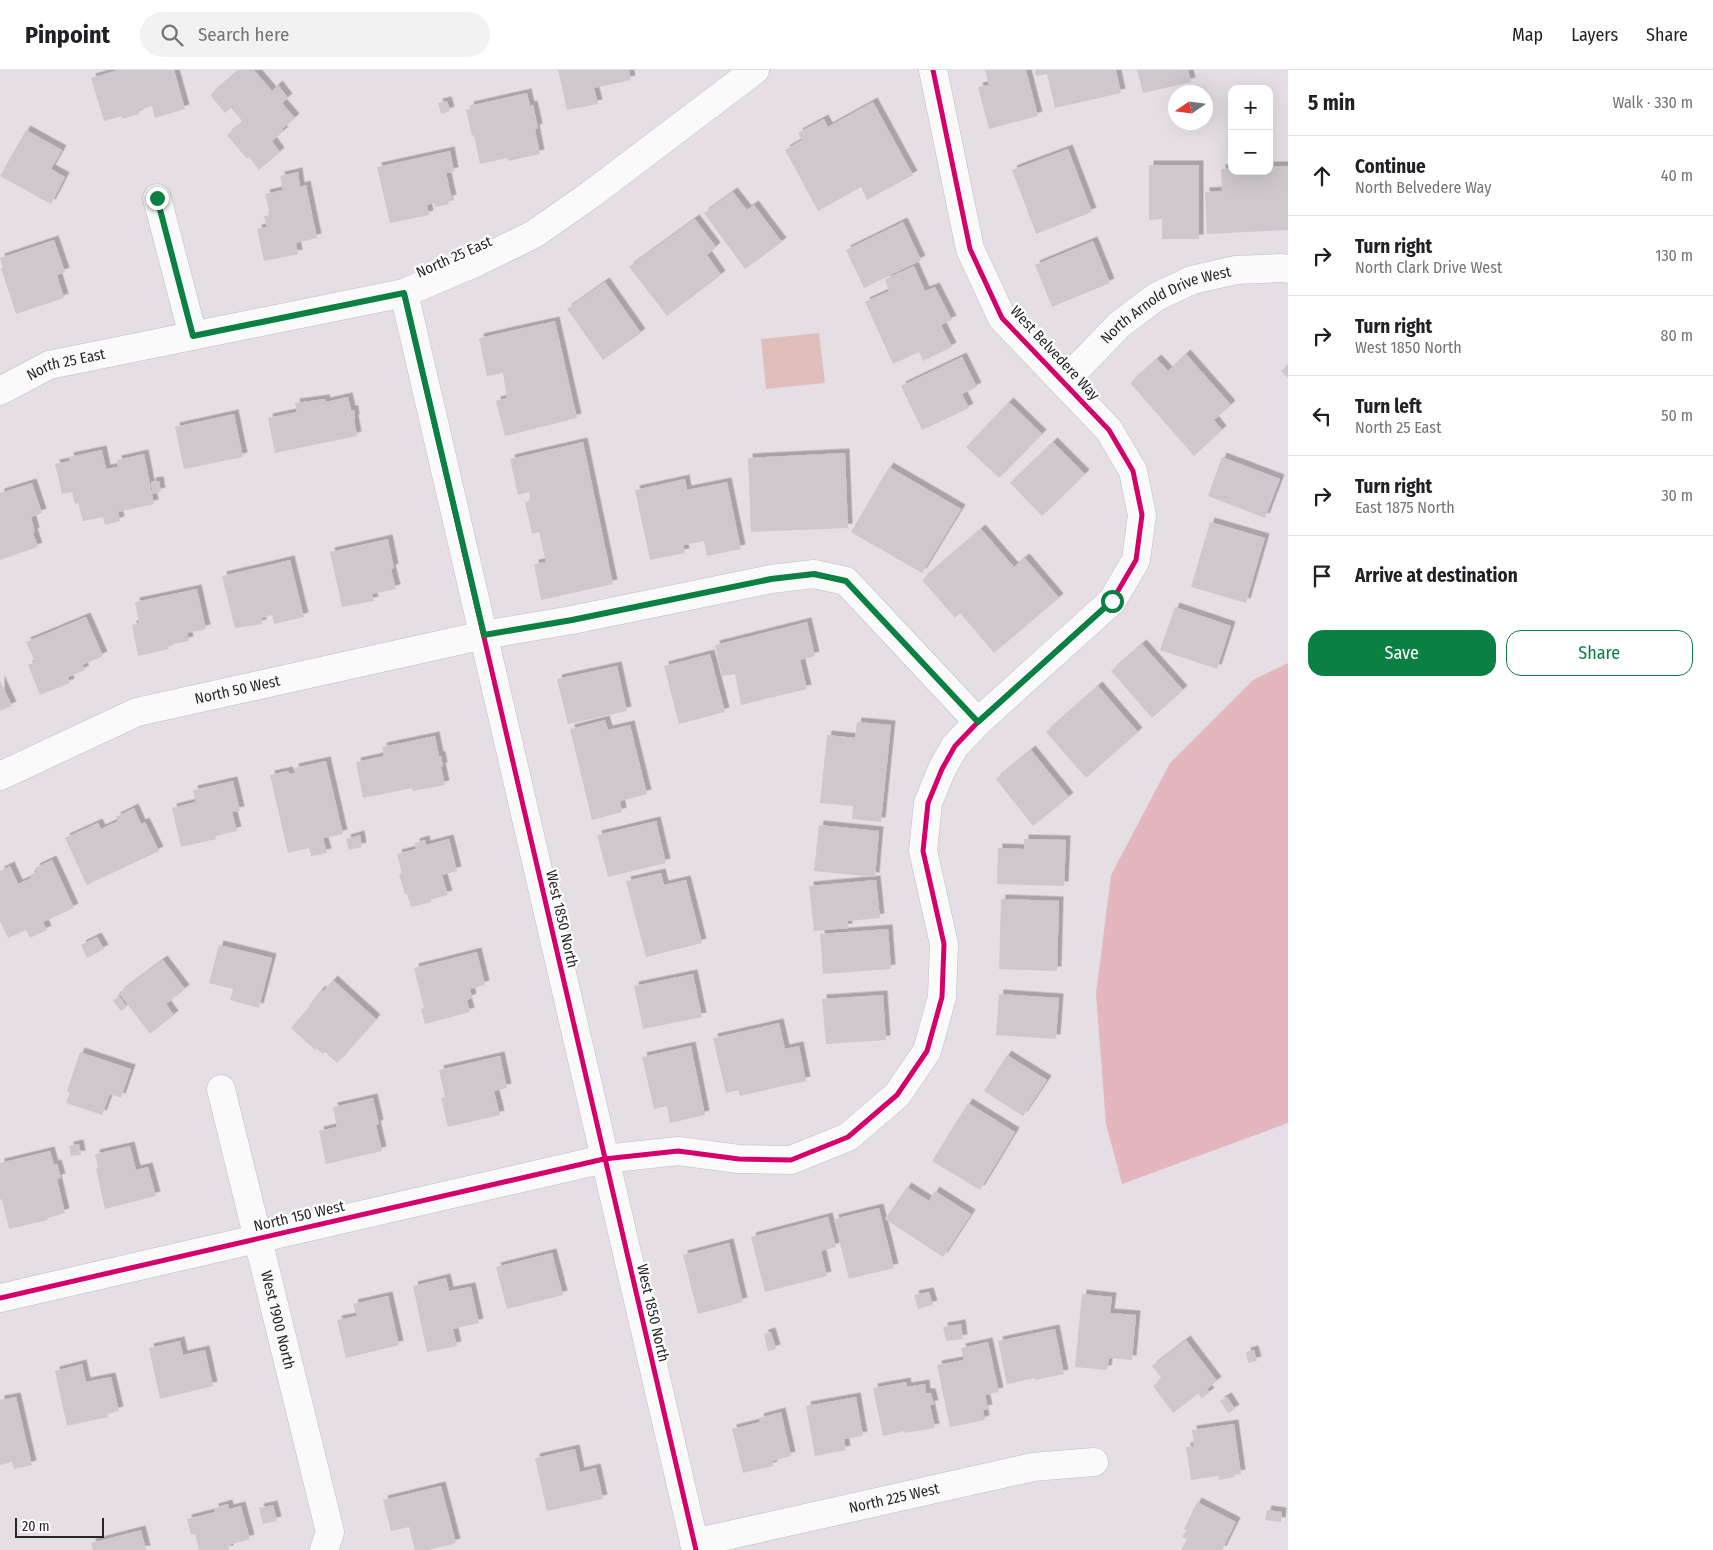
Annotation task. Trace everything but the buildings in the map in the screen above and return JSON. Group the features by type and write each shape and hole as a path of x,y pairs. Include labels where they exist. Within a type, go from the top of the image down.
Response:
{"street":[{"name":"North 25 East","path":"0,391 48,365 404,293 477,262 534,234 590,195 755,70"},
{"name":"West Belvedere Way","path":"933,70 970,248 1002,318 1109,430 1133,471 1142,515 1136,560 1112,601 978,722"},
{"path":"157,198 193,336"},
{"name":"North Arnold Drive West","path":"1064,382 1120,325 1156,298 1192,280 1236,270 1288,269"},
{"name":"West 1850 North","path":"404,293 695,1547"},
{"name":"North 50 West","path":"0,776 137,712 484,635 572,620 771,579 814,574 846,581 978,722"},
{"name":"North 150 West","path":"0,1298 604,1159 678,1151 739,1159 791,1160 848,1137 897,1095 927,1051 942,997 944,944 923,851 928,803 942,769 955,746 978,722"},
{"name":"West 1900 North","path":"221,1089 330,1532 324,1550"},
{"name":"North 225 West","path":"695,1547 1032,1467 1094,1462"}],"shaded area":[{"path":"819,333 825,383 766,389 761,339"},
{"path":"1288,663 1288,1123 1122,1184 1106,1124 1096,994 1111,875 1170,763 1253,680"}],"cycle path":[{"path":"0,1298 604,1159 678,1151 739,1159 791,1160 848,1137 897,1095 927,1051 942,997 944,944 923,851 928,803 942,769 955,746 978,722 1112,601 1136,560 1142,515 1133,471 1109,430 1002,318 970,249 933,70"},
{"path":"404,293 696,1550"}],"route":[{"path":"157,198 193,336 404,293 484,635 572,620 771,579 814,574 846,581 978,722 1112,601"}]}
